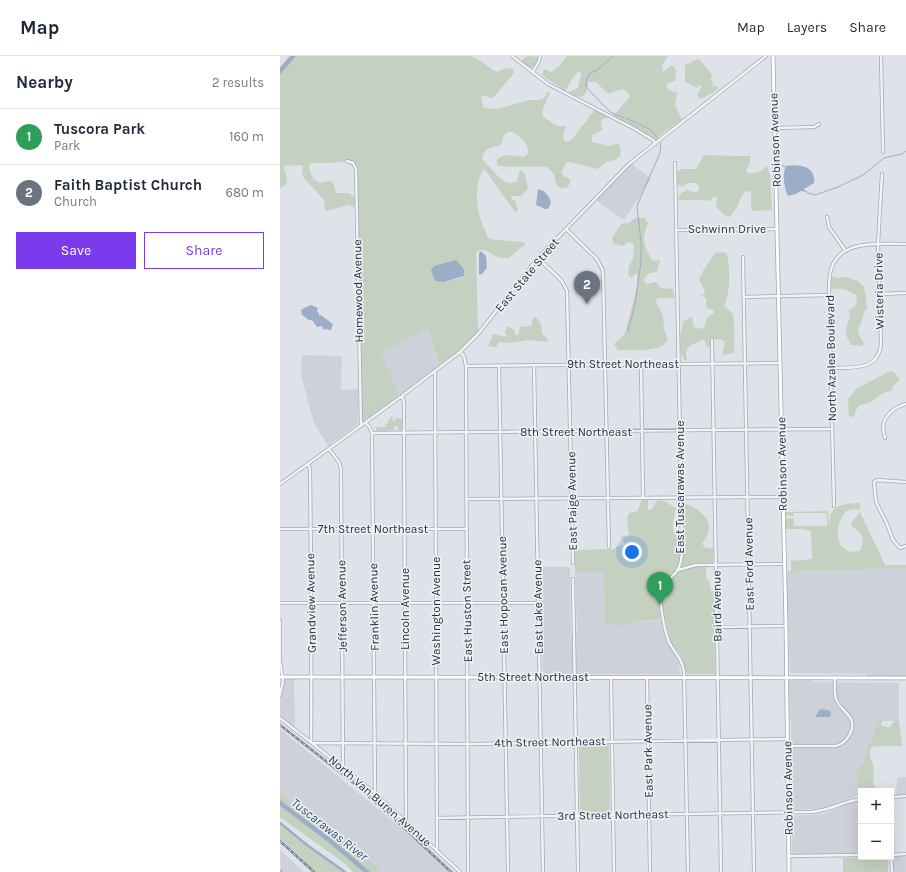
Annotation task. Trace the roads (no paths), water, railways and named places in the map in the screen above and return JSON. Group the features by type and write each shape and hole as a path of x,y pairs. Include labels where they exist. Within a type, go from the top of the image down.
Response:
{"main road":[{"name":"Robinson Avenue","path":"773,56 786,626 789,872"},
{"name":"5th Street Northeast","path":"281,677 906,678"}],"street":[{"path":"512,56 557,89 635,129 653,140 656,144"},
{"path":"533,72 540,56"},
{"name":"East State Street","path":"280,484 460,352 478,334 538,258 629,164 766,56"},
{"path":"881,56 883,152"},
{"path":"775,128 814,127 819,124"},
{"name":"Homewood Avenue","path":"347,161 354,163 356,169 361,426"},
{"name":"East Tuscarawas Avenue","path":"675,163 682,550 678,570 670,576 664,586 661,596 661,604 667,635 670,643 682,661 684,678 688,872"},
{"name":"Wisteria Drive","path":"831,368 863,367 871,364 878,356 881,344 878,244 882,174"},
{"path":"827,217 829,227 845,250 860,245 906,244"},
{"path":"566,229 597,259 602,269 609,547"},
{"name":"Schwinn Drive","path":"676,230 777,229"},
{"name":"North Azalea Boulevard","path":"834,506 829,295 831,270 837,258 845,250"},
{"name":"East Ford Avenue","path":"743,257 754,872"},
{"name":"East Paige Avenue","path":"538,258 562,280 567,290 573,563"},
{"path":"879,294 906,293"},
{"path":"744,297 829,295"},
{"name":"Baird Avenue","path":"712,340 721,872"},
{"name":"East Huston Street","path":"460,352 465,360 466,366 469,818 468,872"},
{"name":"9th Street Northeast","path":"466,366 780,363"},
{"path":"641,364 643,498"},
{"name":"East Lake Avenue","path":"534,365 543,872"},
{"name":"East Hopocan Avenue","path":"499,366 508,872"},
{"name":"Washington Avenue","path":"435,371 437,851"},
{"name":"Lincoln Avenue","path":"402,396 404,402 406,822"},
{"path":"885,438 883,427 887,417 893,410 906,404"},
{"path":"365,423 369,426 372,433"},
{"name":"8th Street Northeast","path":"372,433 832,429"},
{"name":"Franklin Avenue","path":"372,433 375,793"},
{"name":"Jefferson Avenue","path":"329,449 341,466 343,767"},
{"name":"Grandview Avenue","path":"308,464 310,468 311,529 312,743"},
{"path":"906,482 877,480 874,482 876,502 887,524 892,540 900,548 906,546"},
{"path":"467,499 782,497"},
{"name":"7th Street Northeast","path":"280,529 467,529"},
{"path":"678,570 696,565 784,564"},
{"path":"573,579 578,872"},
{"path":"280,603 538,603"},
{"path":"280,621 281,677 283,681 280,695"},
{"path":"717,626 786,626"},
{"name":"East Park Avenue","path":"647,677 650,872"},
{"path":"787,746 836,746 848,739 852,724 850,716 839,706 836,699 835,677"},
{"path":"610,678 614,872"},
{"name":"North Van Buren Avenue","path":"280,718 375,793 460,872"},
{"name":"4th Street Northeast","path":"312,743 468,744 787,739"},
{"path":"894,797 906,796"},
{"name":"3rd Street Northeast","path":"437,818 821,811 858,800"},
{"path":"894,854 906,854"},
{"path":"789,856 858,855"},
{"path":"891,860 892,872"}],"water":[{"path":"796,165 806,167 812,173 814,183 804,189 806,192 800,191 796,194 788,196 784,181 786,166"},
{"path":"538,189 544,191 549,197 551,203 548,209 536,205"},
{"path":"481,251 486,256 487,268 482,274 479,275 479,253"},
{"path":"456,260 464,269 464,276 443,282 435,281 431,270 434,266"},
{"path":"311,305 318,308 317,312 319,313 319,316 321,315 333,324 331,330 323,330 322,326 317,327 312,320 309,320 302,315 301,310"},
{"path":"822,709 830,711 830,717 815,717 819,710"}],"waterway":[{"name":"Tuscarawas River","path":"280,71 293,56"},
{"path":"613,56 588,76 586,82 587,88 610,112 624,118"},
{"path":"626,118 651,130 658,139"},
{"path":"628,331 635,304 641,262 641,242 637,206 660,153 661,143"},
{"path":"806,191 815,195 838,187 863,175 884,158 902,154 906,151"},
{"name":"Tuscarawas River","path":"280,803 329,840 367,872"},
{"path":"280,823 307,845 345,872"}],"railway":[{"path":"280,725 355,784 451,872"},
{"path":"280,841 314,872"}],"place":[{"name":"Faith Baptist Church","path":"587,304"},
{"name":"Tuscora Park","path":"660,605"}]}
